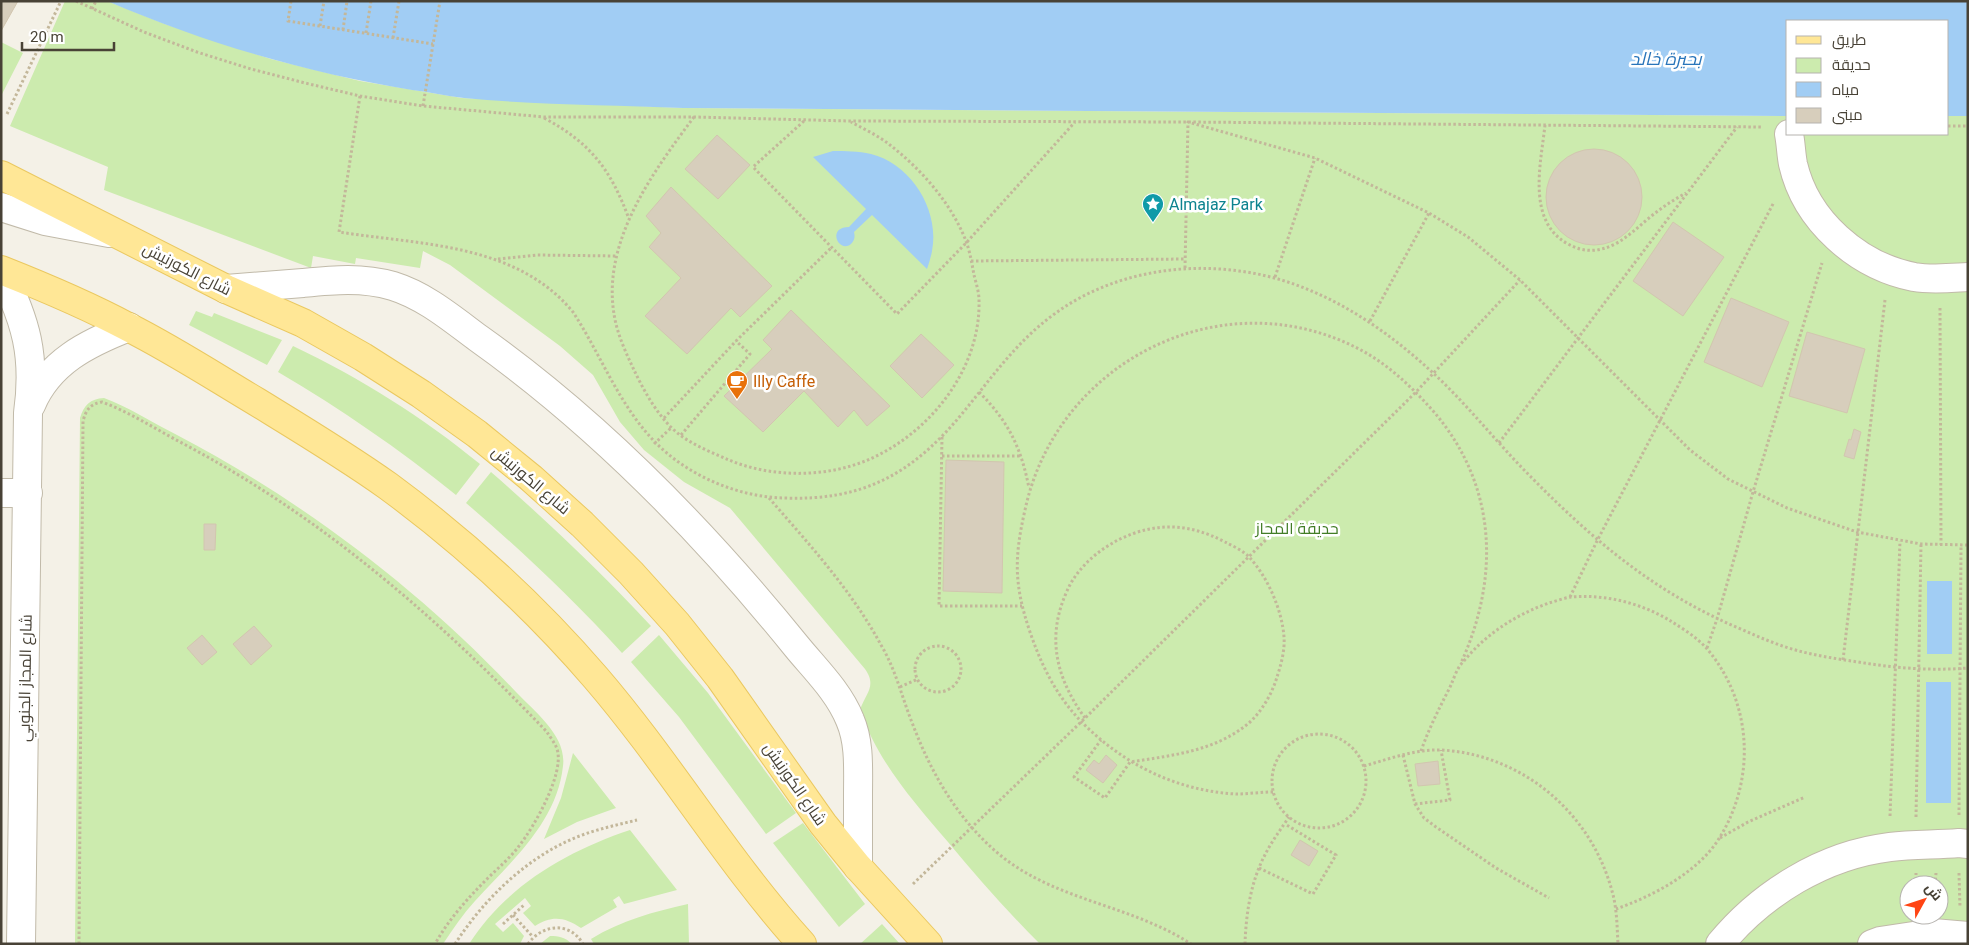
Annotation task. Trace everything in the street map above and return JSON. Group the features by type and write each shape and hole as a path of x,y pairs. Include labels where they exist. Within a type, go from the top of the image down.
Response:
{"main road":[{"name":"شارع الكورنيش","path":"1,175 226,289 303,323 363,357 421,394 531,478 582,524 631,573 677,624 708,662 761,734 823,824 891,905 928,944"},
{"path":"1,270 128,327 208,372 328,446 387,486 443,529 496,575 547,624 606,690 640,731 750,880 802,944"}],"street":[{"path":"1780,130 1802,189 1815,212 1831,232 1848,247 1868,260 1889,270 1914,277 1940,279 1968,277"},
{"path":"1,207 45,221 118,234"},
{"name":"شارع المجاز الجنوبي","path":"1,270 24,322 28,345 31,390 28,413 21,944"},
{"path":"226,289 353,279 390,285 408,291 424,299 498,352 568,409 633,467 706,541 772,616 842,702 851,720 856,740 858,763 858,867"},
{"name":"شارع المجاز الجنوبي","path":"28,413 42,383 53,370 67,358 100,338 128,327"},
{"path":"1,493 28,493"},
{"path":"1720,944 1753,909 1780,889 1809,872 1839,860 1888,847 1963,843"},
{"path":"1872,944 1880,941 1933,933 1964,935"}],"path":[{"path":"8,114 61,1"},
{"path":"76,1 153,35 250,69 360,96 424,106 544,118 695,117 804,121 1737,126 1780,130"},
{"path":"92,9 96,1"},
{"path":"291,1 288,21 433,44"},
{"path":"320,26 324,1"},
{"path":"343,30 347,1"},
{"path":"366,33 371,1"},
{"path":"393,38 399,1"},
{"path":"424,106 440,1"},
{"path":"360,96 339,232 446,246 496,260 537,280 564,301 581,323 630,412 656,443 670,456 707,479 735,490 768,498 804,499 859,491 899,473 919,458 942,436 994,371 1013,351 1054,314 1078,300 1128,278 1185,268 1240,271 1275,278 1321,296 1370,321 1433,373 1498,443 1597,540 1640,574 1664,590 1717,619 1798,651 1843,660 1895,668 1968,668"},
{"path":"695,117 643,189 629,219 617,256 612,288 614,316 637,376 664,418 681,435 716,455 742,465 768,472 804,473 831,470 861,462 904,440 948,396 970,354 978,325 979,298 966,242 939,194 922,173 888,143 850,121"},
{"path":"544,118 565,129 587,147 605,169 619,193 629,219"},
{"path":"804,121 753,167 897,314 966,242 1075,122"},
{"path":"1188,122 1314,158 1429,213 1474,242 1520,280 1579,337 1660,421 1706,464 1728,479 1787,508 1857,532 1920,544 1968,544"},
{"path":"1185,268 1188,122"},
{"path":"1545,125 1539,185 1542,213 1549,226 1561,240 1572,246 1584,250 1599,250 1614,244 1629,236 1666,205 1688,191"},
{"path":"1498,443 1737,126"},
{"path":"1949,126 1968,126"},
{"path":"1275,278 1314,158"},
{"path":"1570,597 1597,540 1793,165"},
{"path":"1370,321 1429,213"},
{"path":"1707,648 1831,232"},
{"path":"664,418 736,341 832,247"},
{"path":"496,260 537,255 617,256"},
{"path":"971,261 1185,259"},
{"path":"1843,660 1889,270"},
{"path":"1940,279 1941,545"},
{"path":"891,905 1081,722 1416,392 1520,280"},
{"path":"1273,792 1237,794 1207,790 1175,782 1130,762 1101,740 1065,704 1050,681 1038,656 1022,606 1016,558 1029,488 1038,465 1052,439 1071,410 1116,368 1147,349 1175,336 1241,323 1272,324 1310,329 1355,346 1397,374 1416,392 1444,424 1461,450 1473,477 1483,513 1488,546 1484,590 1472,638 1428,730 1421,751"},
{"path":"681,435 750,354 736,341"},
{"path":"979,392 995,408 1008,426 1022,456 1029,488"},
{"path":"79,944 83,421 88,408 102,402 209,457 336,540 395,587 464,648 547,732 557,749 558,763 553,781 534,825 519,846 458,910 434,944"},
{"path":"942,436 939,606 1022,606"},
{"path":"942,456 1022,456"},
{"path":"768,498 854,603 882,645 900,687 926,758 954,806 971,827 1001,856 1033,877 1069,893 1150,923 1192,944"},
{"path":"1085,718 1071,699 1061,673 1056,654 1055,636 1061,604 1072,579 1091,559 1112,544 1133,533 1160,527 1186,527 1213,536 1249,557 1264,576 1271,592 1279,613 1284,638 1281,664 1274,689 1261,710 1243,728 1222,741 1189,751 1130,762 1105,798 1074,777 1101,740"},
{"path":"1888,847 1900,541"},
{"path":"1916,875 1920,544"},
{"path":"1961,545 1964,935"},
{"path":"1461,663 1495,630 1515,617 1570,597 1607,598 1632,603 1657,613 1674,623 1707,648 1723,670 1734,691 1742,722 1745,752 1742,778 1735,807 1720,838 1702,858 1659,891 1616,909"},
{"path":"940,646 949,649 956,655 961,664 961,673 951,689 941,692 932,691 923,686 918,679 915,670 917,660 922,652 931,647 940,646"},
{"path":"900,687 918,679"},
{"path":"1316,734 1336,737 1353,748 1364,766 1366,783 1362,800 1352,814 1338,824 1321,828 1304,826 1289,817 1279,806 1273,792 1273,771 1275,765 1281,753 1296,739 1316,734"},
{"path":"1415,804 1450,800 1441,750"},
{"path":"1364,766 1421,751 1441,750 1469,754 1513,768 1552,794 1584,828 1606,870 1616,909 1618,944"},
{"path":"1403,755 1415,804 1424,818 1496,868 1549,898"},
{"path":"1720,838 1748,822 1805,797"},
{"path":"1245,944 1250,898 1259,868 1265,854 1289,817"},
{"path":"454,944 479,909 518,873 537,860 577,837 606,827 637,820"},
{"path":"1259,868 1312,894 1336,855 1285,824"},
{"path":"503,924 524,905"},
{"path":"513,915 533,937"},
{"path":"528,944 540,931 557,927 574,933 583,944"}],"green space":[{"name":"حديقة المجاز","path":"65,1 107,1 165,24 271,59 360,81 462,98 683,108 1786,116 1786,135 1949,135 1949,116 1968,116 1968,944 1040,944 970,868 910,796 876,747 860,710 870,685 865,669 730,508 684,482 644,450 620,422 593,375 560,346 450,265 423,251 420,268 356,258 355,264 313,256 311,268 104,190 108,167 10,126"},
{"path":"1,42 23,53 1,96"},
{"path":"196,311 212,317 214,313 282,340 267,365 189,325"},
{"path":"293,346 390,399 436,430 480,464 456,495 369,430 278,372"},
{"path":"104,398 132,410 224,461 314,518 357,550 399,583 479,654 540,716 555,735 563,755 563,766 559,786 552,805 530,840 471,906 443,944 75,944 80,418 88,404"},
{"path":"491,472 573,547 651,626 622,653 546,575 466,503"},
{"path":"659,635 708,693 796,813 766,834 679,717 631,662"},
{"path":"573,753 616,808 577,822 544,839 561,798"},
{"path":"803,823 865,904 839,927 773,843"},
{"path":"630,830 677,890 624,904 619,896 613,900 617,907 581,928 558,919 547,920 535,926 523,913 531,906 525,898 495,924 503,932 513,923 524,936 520,944 469,944 484,923 501,905 540,873 583,849"},
{"path":"688,904 689,944 594,944 591,939 638,917"},
{"path":"882,924 900,944 860,944"},
{"path":"550,936 562,937 572,944 540,944"}],"water":[{"name":"بحيرة خالد","path":"107,1 1968,1 1968,116 1949,116 1949,20 1786,20 1786,116 683,108 491,100 412,90 334,75 257,55 144,16"},
{"path":"833,151 871,154 885,159 910,178 920,191 927,205 931,220 933,235 932,251 927,269 872,215 854,232 851,244 842,246 839,243 836,235 838,231 849,227 866,209 813,157"},
{"path":"1927,581 1952,581 1952,654 1927,654"},
{"path":"1926,682 1951,682 1951,803 1926,803"}],"building":[{"path":"1,1 18,1 1,31"},
{"path":"717,135 750,165 718,199 685,169"},
{"path":"1594,149 1612,153 1628,163 1638,179 1642,197 1638,215 1628,231 1612,241 1594,245 1576,241 1560,231 1550,215 1546,197 1550,179 1560,163 1576,153"},
{"path":"671,187 772,286 740,317 731,308 687,354 645,316 681,278 649,247 661,233 646,216"},
{"path":"1673,222 1724,257 1683,316 1633,281"},
{"path":"1731,298 1789,322 1762,387 1704,362"},
{"path":"791,310 890,406 867,426 854,410 838,427 804,391 763,432 724,396 772,349 763,340"},
{"path":"1807,332 1865,349 1847,413 1789,396"},
{"path":"921,334 954,365 922,398 890,366"},
{"path":"1854,429 1861,432 1854,459 1844,456"},
{"path":"946,460 1004,462 1002,593 943,591"},
{"path":"204,524 216,524 215,550 204,550"},
{"path":"254,626 272,646 251,665 233,644"},
{"path":"202,635 217,652 202,665 187,648"},
{"path":"1106,755 1117,765 1103,783 1086,770 1094,760 1099,764"},
{"path":"1438,761 1440,784 1418,786 1415,764"},
{"path":"1300,840 1318,851 1309,866 1291,855"}],"place":[{"name":"Almajaz Park","path":"1153,223"},
{"name":"Illy Caffe","path":"737,400"}]}
